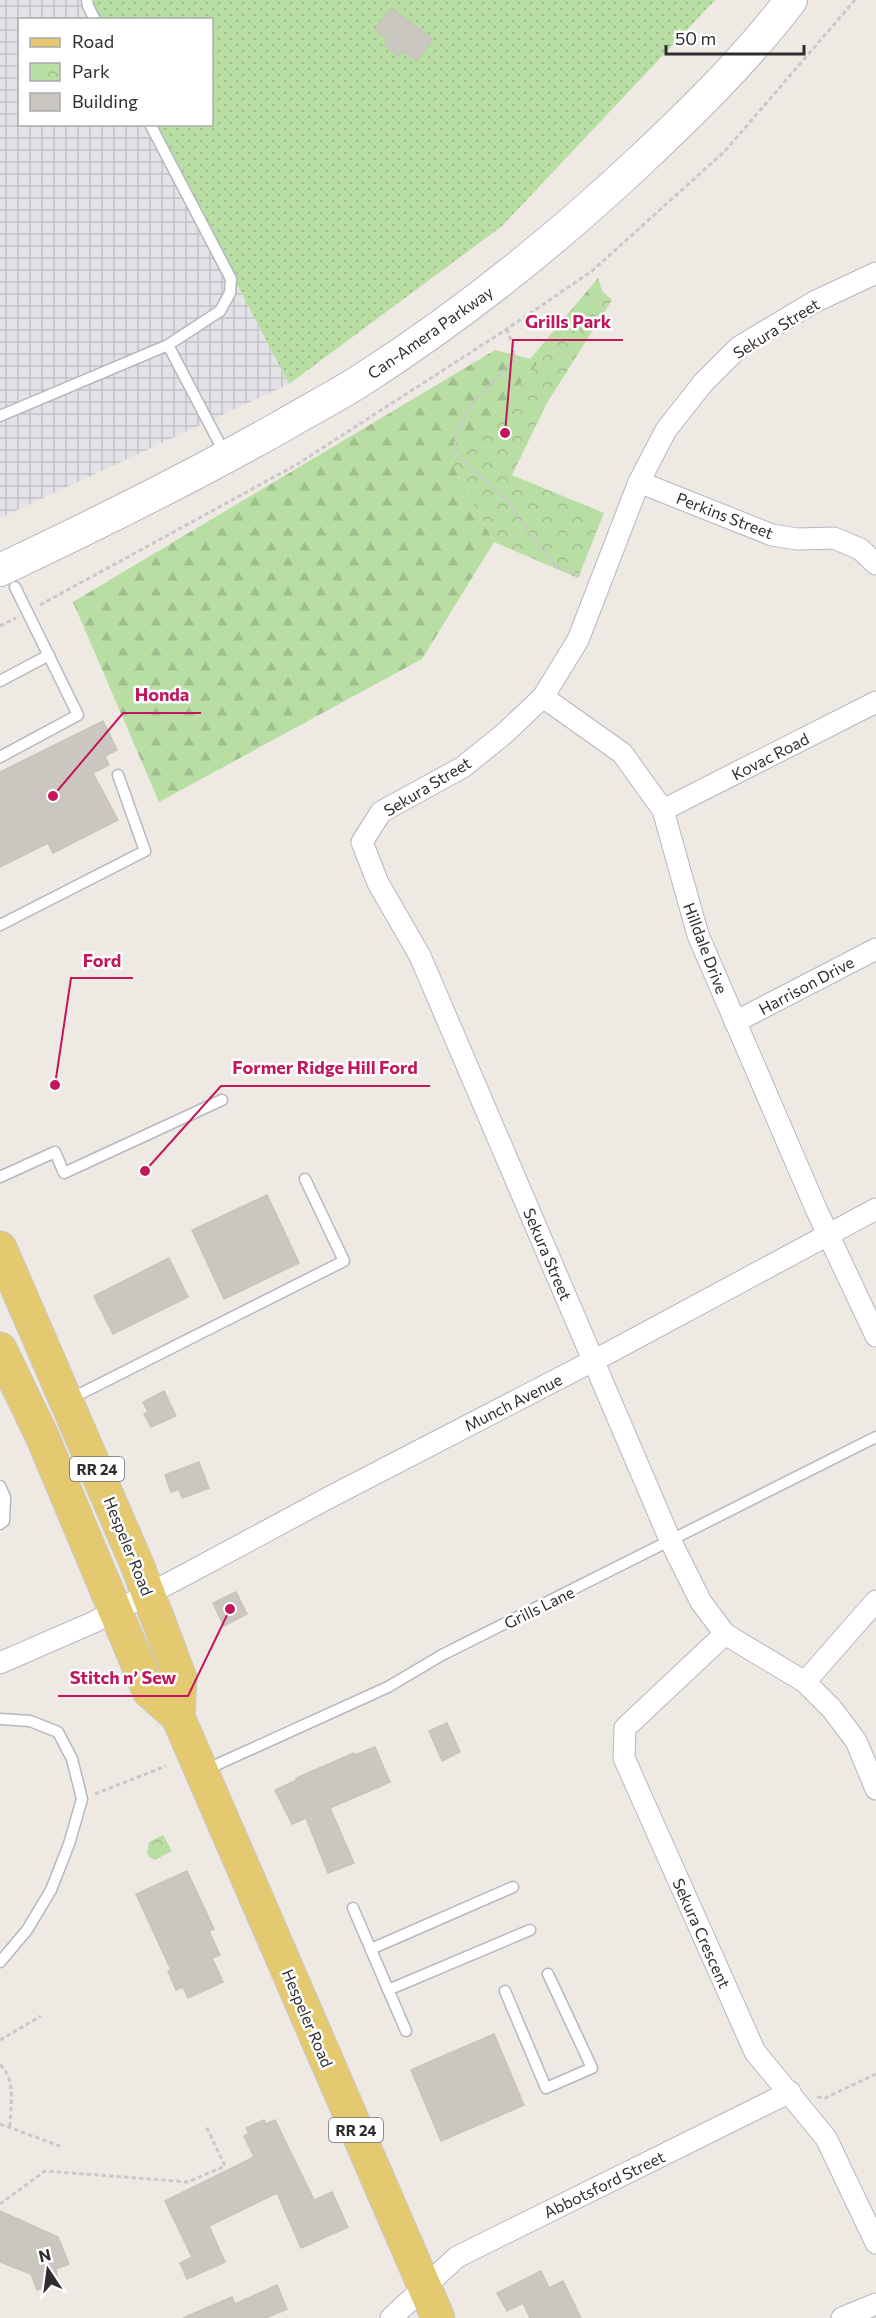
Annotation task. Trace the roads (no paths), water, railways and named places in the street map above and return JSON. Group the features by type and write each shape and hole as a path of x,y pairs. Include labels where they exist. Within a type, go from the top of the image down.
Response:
{"main road":[{"name":"Can-Amera Parkway","path":"7,579 110,518 226,457 362,380 488,293 583,215 672,131 726,76 791,0"},
{"name":"Hespeler Road","path":"0,1248 68,1400 149,1594 180,1678 178,1717"},
{"name":"Hespeler Road","path":"0,1349 42,1436 149,1691 178,1717 438,2318"}],"street":[{"name":"Sekura Street","path":"671,1542 420,956 378,883 362,842 381,812 463,767 506,733 543,697 578,640 639,482 666,430 703,382 739,347 814,302 876,273"},
{"name":"Perkins Street","path":"639,482 771,535 798,539 834,538 860,549 876,564"},
{"name":"Hilldale Drive","path":"543,697 622,753 663,810 698,935 828,1235 876,1336"},
{"name":"Kovac Road","path":"663,810 876,702"},
{"name":"Harrison Drive","path":"735,1022 876,949"},
{"name":"Munch Avenue","path":"0,1663 149,1594 876,1209"},
{"path":"671,1542 701,1602 725,1634 804,1682 832,1709 856,1741 876,1789"},
{"path":"804,1682 876,1601"},
{"name":"Sekura Crescent","path":"725,1634 625,1728 624,1758 755,2052 826,2138 876,2243"},
{"name":"Abbotsford Street","path":"391,2318 457,2257 790,2092"},
{"path":"842,2318 876,2304"}],"lane":[{"path":"87,0 94,18"},
{"path":"0,416 168,345 220,311 230,293 231,279 151,126"},
{"path":"168,345 226,457"},
{"path":"0,757 78,715 49,655 7,579"},
{"path":"0,681 49,655"},
{"path":"0,925 145,851 118,775"},
{"path":"0,1177 55,1152 64,1173 222,1100"},
{"path":"68,1400 344,1261 305,1179"},
{"name":"Grills Lane","path":"201,1771 388,1687 442,1655 671,1542 876,1437"},
{"path":"0,1486 5,1497 4,1521 0,1524"},
{"path":"0,1719 30,1721 58,1732 72,1759 82,1799 69,1844 51,1890 27,1930 2,1958"},
{"path":"371,1949 513,1887"},
{"path":"353,1908 406,2031"},
{"path":"388,1990 531,1930"},
{"path":"505,1991 546,2088 592,2068 548,1974"}],"place":[{"name":"Grills Park","path":"505,433"},
{"name":"Honda","path":"53,796"},
{"name":"Ford","path":"55,1085"},
{"name":"Former Ridge Hill Ford","path":"145,1171"},
{"name":"Stitch n’ Sew","path":"230,1609"}]}
